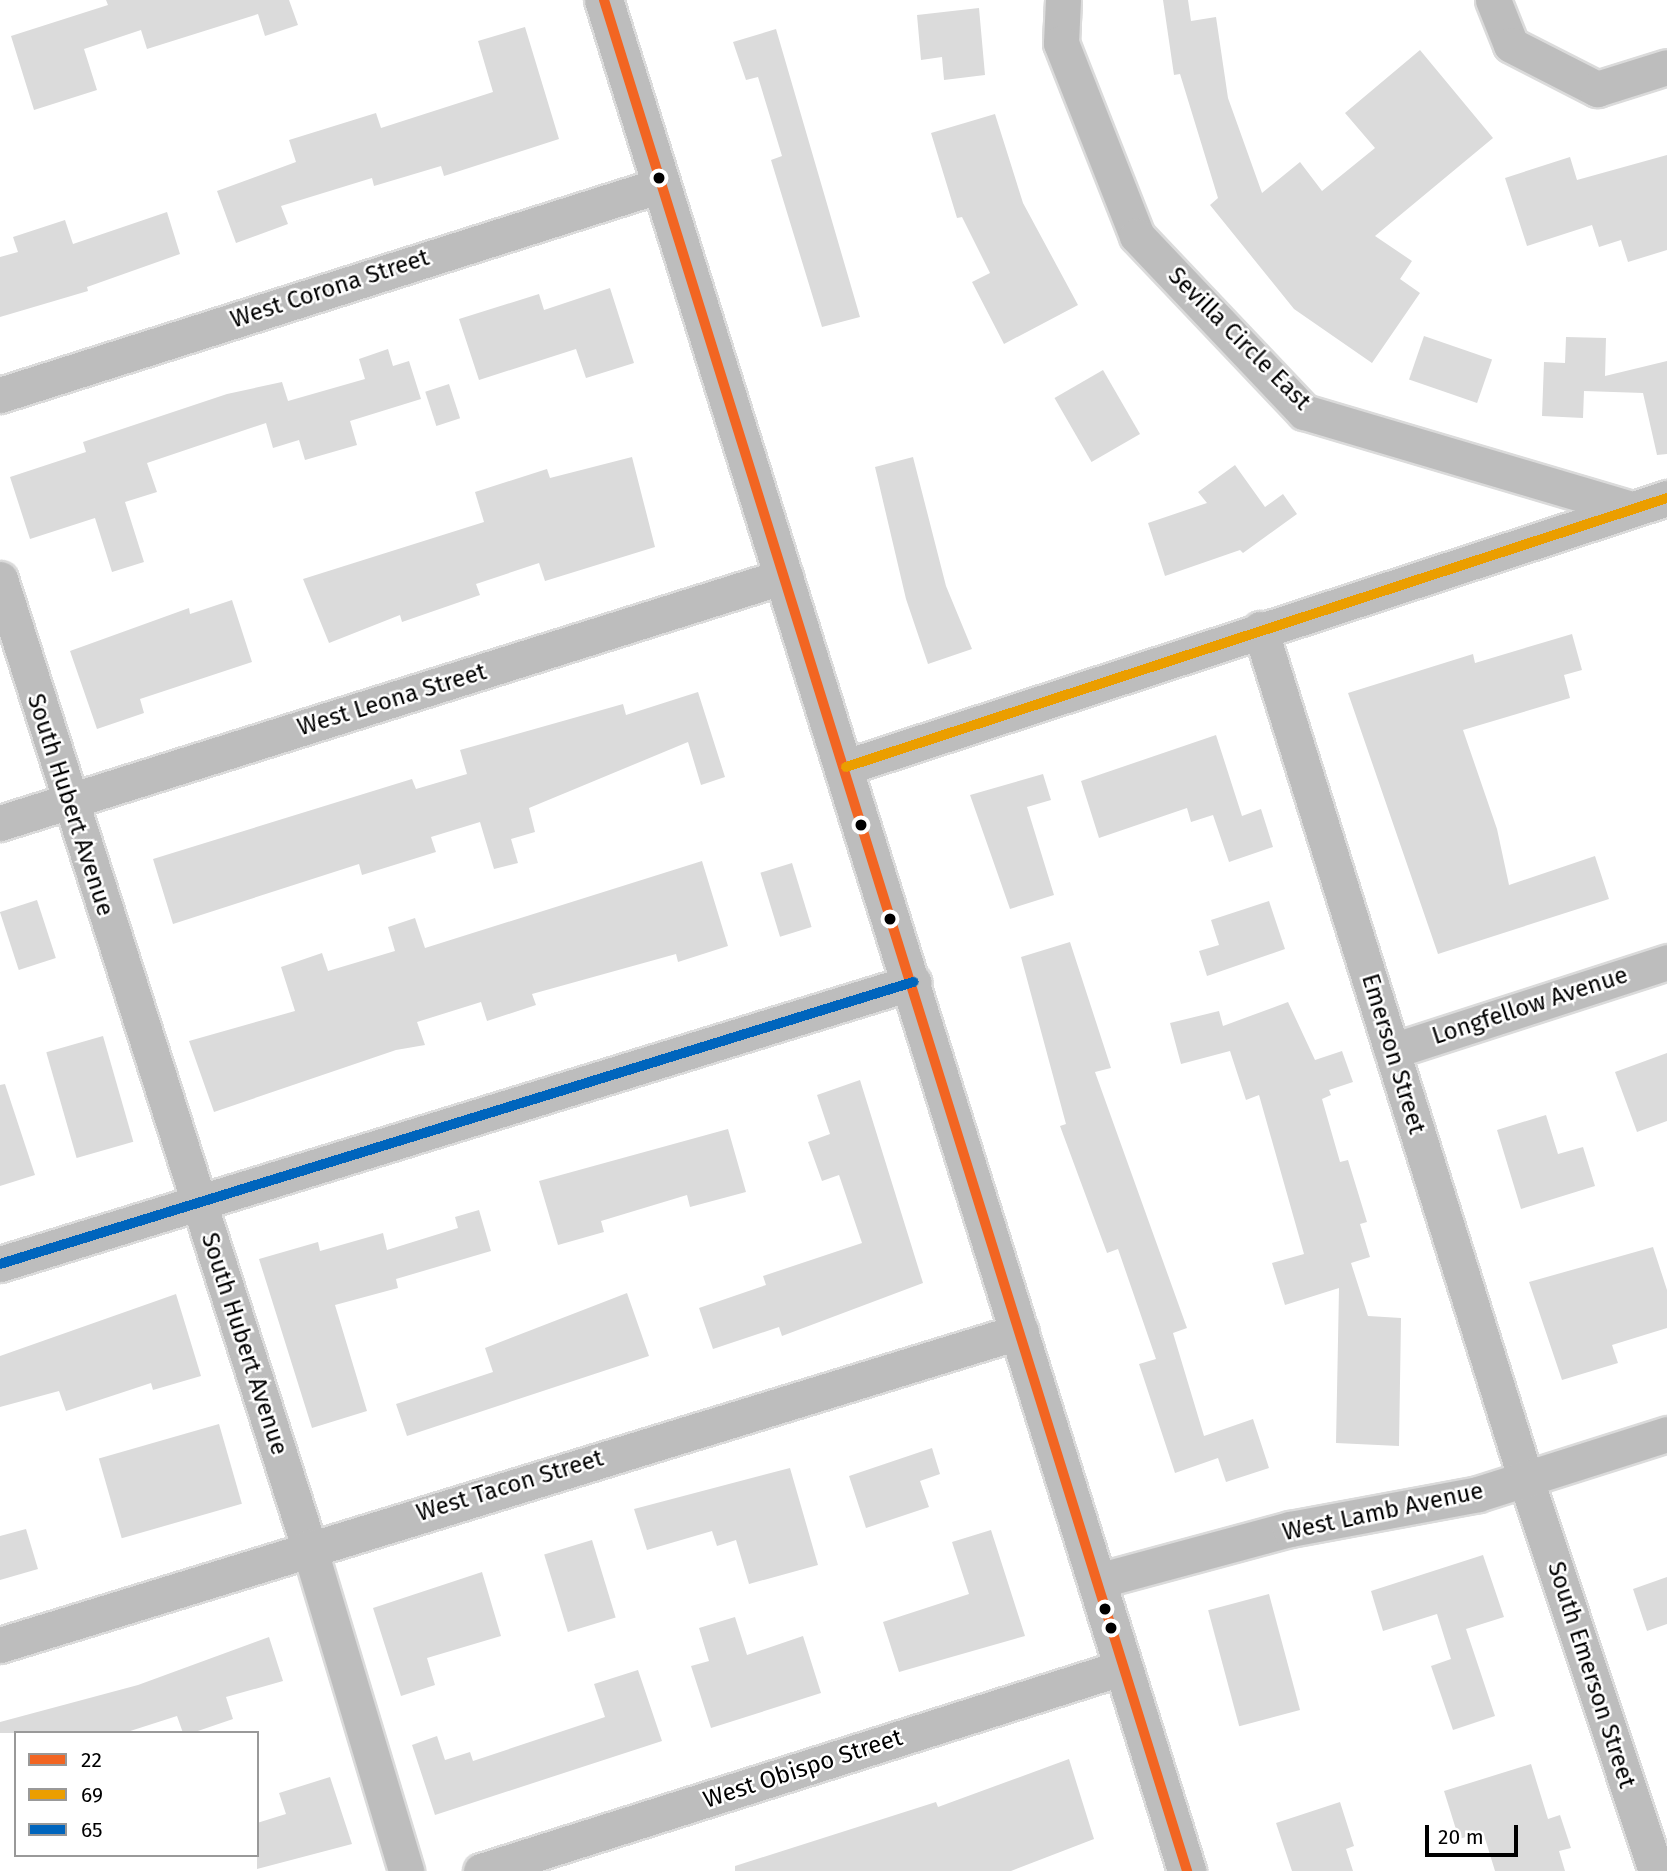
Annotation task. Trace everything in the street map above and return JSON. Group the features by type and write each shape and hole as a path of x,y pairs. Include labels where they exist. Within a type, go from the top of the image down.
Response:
{"main road":[{"path":"604,0 913,982 1187,1871"}],"street":[{"name":"Sevilla Circle East","path":"1063,0 1061,43 1137,236 1304,412 1631,509"},
{"path":"1493,0 1511,45 1597,89 1667,67"},
{"name":"West Corona Street","path":"0,395 661,185"},
{"path":"846,767 1260,629 1667,498"},
{"name":"West Leona Street","path":"0,823 785,576"},
{"name":"South Hubert Avenue","path":"0,579 68,802 309,1546 406,1871"},
{"name":"Emerson Street","path":"1260,629 1526,1479"},
{"name":"Longfellow Avenue","path":"1392,1051 1667,962"},
{"path":"0,1264 913,982"},
{"name":"West Tacon Street","path":"0,1645 309,1546 1021,1331"},
{"name":"West Lamb Avenue","path":"1097,1581 1290,1530 1478,1494 1667,1434"},
{"name":"South Emerson Street","path":"1526,1479 1656,1871"},
{"name":"West Obispo Street","path":"481,1871 1124,1667"}],"building":[{"path":"106,0 289,0 298,25 265,36 258,14 147,49 141,30 84,49 97,90 34,110 11,36 108,5"},
{"path":"1163,0 1188,0 1191,21 1216,17 1228,98 1262,193 1300,162 1322,191 1375,148 1345,113 1420,50 1493,138 1375,236 1412,261 1400,279 1420,293 1372,363 1294,309 1210,205 1218,198 1180,74 1174,75"},
{"path":"979,8 985,75 944,80 942,57 921,60 917,15"},
{"path":"525,27 559,139 444,176 441,166 374,186 372,178 281,206 288,224 236,243 217,191 296,162 289,140 376,113 381,128 493,92 478,41"},
{"path":"776,29 860,317 822,327 771,160 782,156 758,77 746,80 733,42"},
{"path":"995,114 1023,203 1078,305 1004,344 972,282 990,273 962,217 957,218 931,133"},
{"path":"1667,155 1667,250 1628,262 1621,240 1599,247 1592,225 1527,246 1505,178 1570,157 1577,180"},
{"path":"167,212 180,254 87,287 88,291 0,317 0,257 18,252 13,237 65,220 73,244"},
{"path":"610,288 634,363 586,378 576,349 479,380 459,319 539,294 544,310"},
{"path":"1424,336 1492,359 1477,403 1409,379"},
{"path":"1566,337 1606,338 1605,376 1667,361 1667,454 1657,455 1643,393 1584,391 1583,418 1542,416 1544,362 1565,363"},
{"path":"388,349 393,366 409,361 421,399 350,421 357,445 305,460 299,440 273,448 266,423 147,463 157,492 125,502 144,562 112,572 95,518 30,539 10,477 86,452 83,442 227,394 282,382 288,401 365,379 359,359"},
{"path":"1103,370 1140,434 1092,462 1055,398"},
{"path":"449,384 460,418 436,426 425,392"},
{"path":"632,457 655,547 545,581 539,563 476,584 480,595 402,622 400,615 329,643 303,579 484,522 475,492 547,469 550,478"},
{"path":"913,457 946,586 972,649 928,664 906,599 875,467"},
{"path":"1235,465 1265,507 1283,494 1297,514 1243,553 1240,550 1165,576 1148,523 1207,503 1198,492"},
{"path":"232,600 252,662 140,699 144,713 97,729 70,651 189,608 190,614"},
{"path":"1572,634 1582,670 1564,675 1570,698 1463,730 1497,829 1509,885 1595,856 1609,899 1438,954 1348,693 1473,654 1475,663"},
{"path":"698,692 725,777 701,785 688,742 529,808 535,832 511,839 518,863 494,869 480,822 431,837 436,852 362,875 359,864 173,924 153,859 412,779 416,789 467,774 460,750 623,704 626,715"},
{"path":"1216,735 1242,816 1261,809 1273,847 1229,862 1213,815 1191,822 1187,808 1099,838 1081,781"},
{"path":"1043,774 1051,800 1027,807 1054,895 1010,909 970,795"},
{"path":"702,861 728,946 678,962 676,954 532,994 536,1005 487,1021 481,1002 417,1022 425,1045 396,1050 214,1112 189,1041 295,1011 281,967 322,953 328,971 395,951 388,927 415,918 425,948"},
{"path":"792,863 812,927 780,937 760,873"},
{"path":"37,900 56,958 19,970 0,912"},
{"path":"1269,901 1285,949 1207,976 1199,951 1219,945 1211,920"},
{"path":"1070,942 1111,1068 1095,1072 1187,1328 1173,1333 1204,1436 1253,1419 1269,1468 1226,1482 1218,1458 1175,1473 1139,1364 1156,1359 1118,1249 1107,1253 1060,1126 1066,1124 1021,957"},
{"path":"1288,1002 1315,1060 1342,1051 1353,1082 1329,1090 1331,1095 1322,1099 1340,1162 1348,1160 1367,1222 1360,1224 1370,1257 1351,1263 1368,1316 1401,1318 1399,1446 1336,1443 1339,1288 1285,1305 1272,1263 1304,1254 1259,1095 1246,1100 1230,1051 1181,1064 1170,1023 1219,1011 1223,1026"},
{"path":"103,1036 133,1142 77,1158 46,1052"},
{"path":"1667,1053 1667,1121 1637,1132 1615,1072"},
{"path":"860,1080 923,1283 782,1336 779,1327 713,1349 699,1308 766,1285 763,1276 862,1243 839,1175 822,1181 808,1142 830,1134 817,1095"},
{"path":"5,1084 35,1175 0,1186 0,1085"},
{"path":"1546,1115 1558,1154 1583,1147 1595,1186 1521,1209 1497,1130"},
{"path":"728,1129 746,1192 690,1207 687,1195 601,1221 604,1232 558,1245 539,1181"},
{"path":"479,1210 491,1251 396,1279 398,1288 335,1305 367,1411 312,1428 259,1259 318,1242 320,1251 383,1233 387,1250 458,1228 455,1217"},
{"path":"1653,1247 1667,1290 1667,1328 1612,1345 1618,1363 1562,1380 1529,1282"},
{"path":"627,1293 649,1356 407,1436 396,1404 493,1372 485,1348"},
{"path":"176,1294 201,1376 153,1390 151,1383 66,1411 59,1391 0,1407 0,1356"},
{"path":"219,1424 242,1504 122,1538 99,1458"},
{"path":"932,1448 940,1474 920,1481 929,1507 866,1528 849,1476"},
{"path":"790,1468 818,1565 749,1584 736,1540 717,1546 712,1531 647,1550 634,1509"},
{"path":"26,1529 38,1569 0,1580 0,1536"},
{"path":"991,1530 1025,1636 899,1672 883,1622 969,1594 952,1542"},
{"path":"592,1540 616,1617 568,1632 544,1555"},
{"path":"1483,1555 1504,1617 1466,1629 1495,1716 1453,1730 1431,1666 1451,1659 1437,1614 1383,1631 1371,1591"},
{"path":"482,1572 501,1636 427,1658 435,1685 401,1696 373,1608"},
{"path":"1667,1577 1667,1624 1647,1631 1633,1589"},
{"path":"1269,1594 1300,1710 1239,1726 1208,1610"},
{"path":"735,1617 747,1655 803,1636 821,1693 711,1728 691,1666 709,1661 699,1628"},
{"path":"269,1637 283,1681 226,1697 233,1719 198,1731 182,1731 177,1716 130,1731 0,1733 0,1722 138,1685"},
{"path":"638,1670 662,1741 435,1815 412,1745 437,1736 445,1760 470,1752 473,1761 605,1717 594,1684"},
{"path":"1069,1759 1094,1839 1011,1871 735,1871 735,1866 936,1802 938,1807"},
{"path":"1531,1764 1548,1819 1560,1815 1571,1848 1559,1851 1565,1871 1495,1871 1483,1832 1459,1839 1444,1791"},
{"path":"330,1777 352,1844 257,1869 259,1822 286,1814 279,1793"},
{"path":"1340,1802 1354,1846 1346,1849 1353,1871 1292,1871 1276,1823"}],"transit line":[{"name":"22","path":"604,0 1187,1871"},
{"name":"69","path":"846,767 1667,498"},
{"name":"65","path":"0,1264 913,982"}]}
